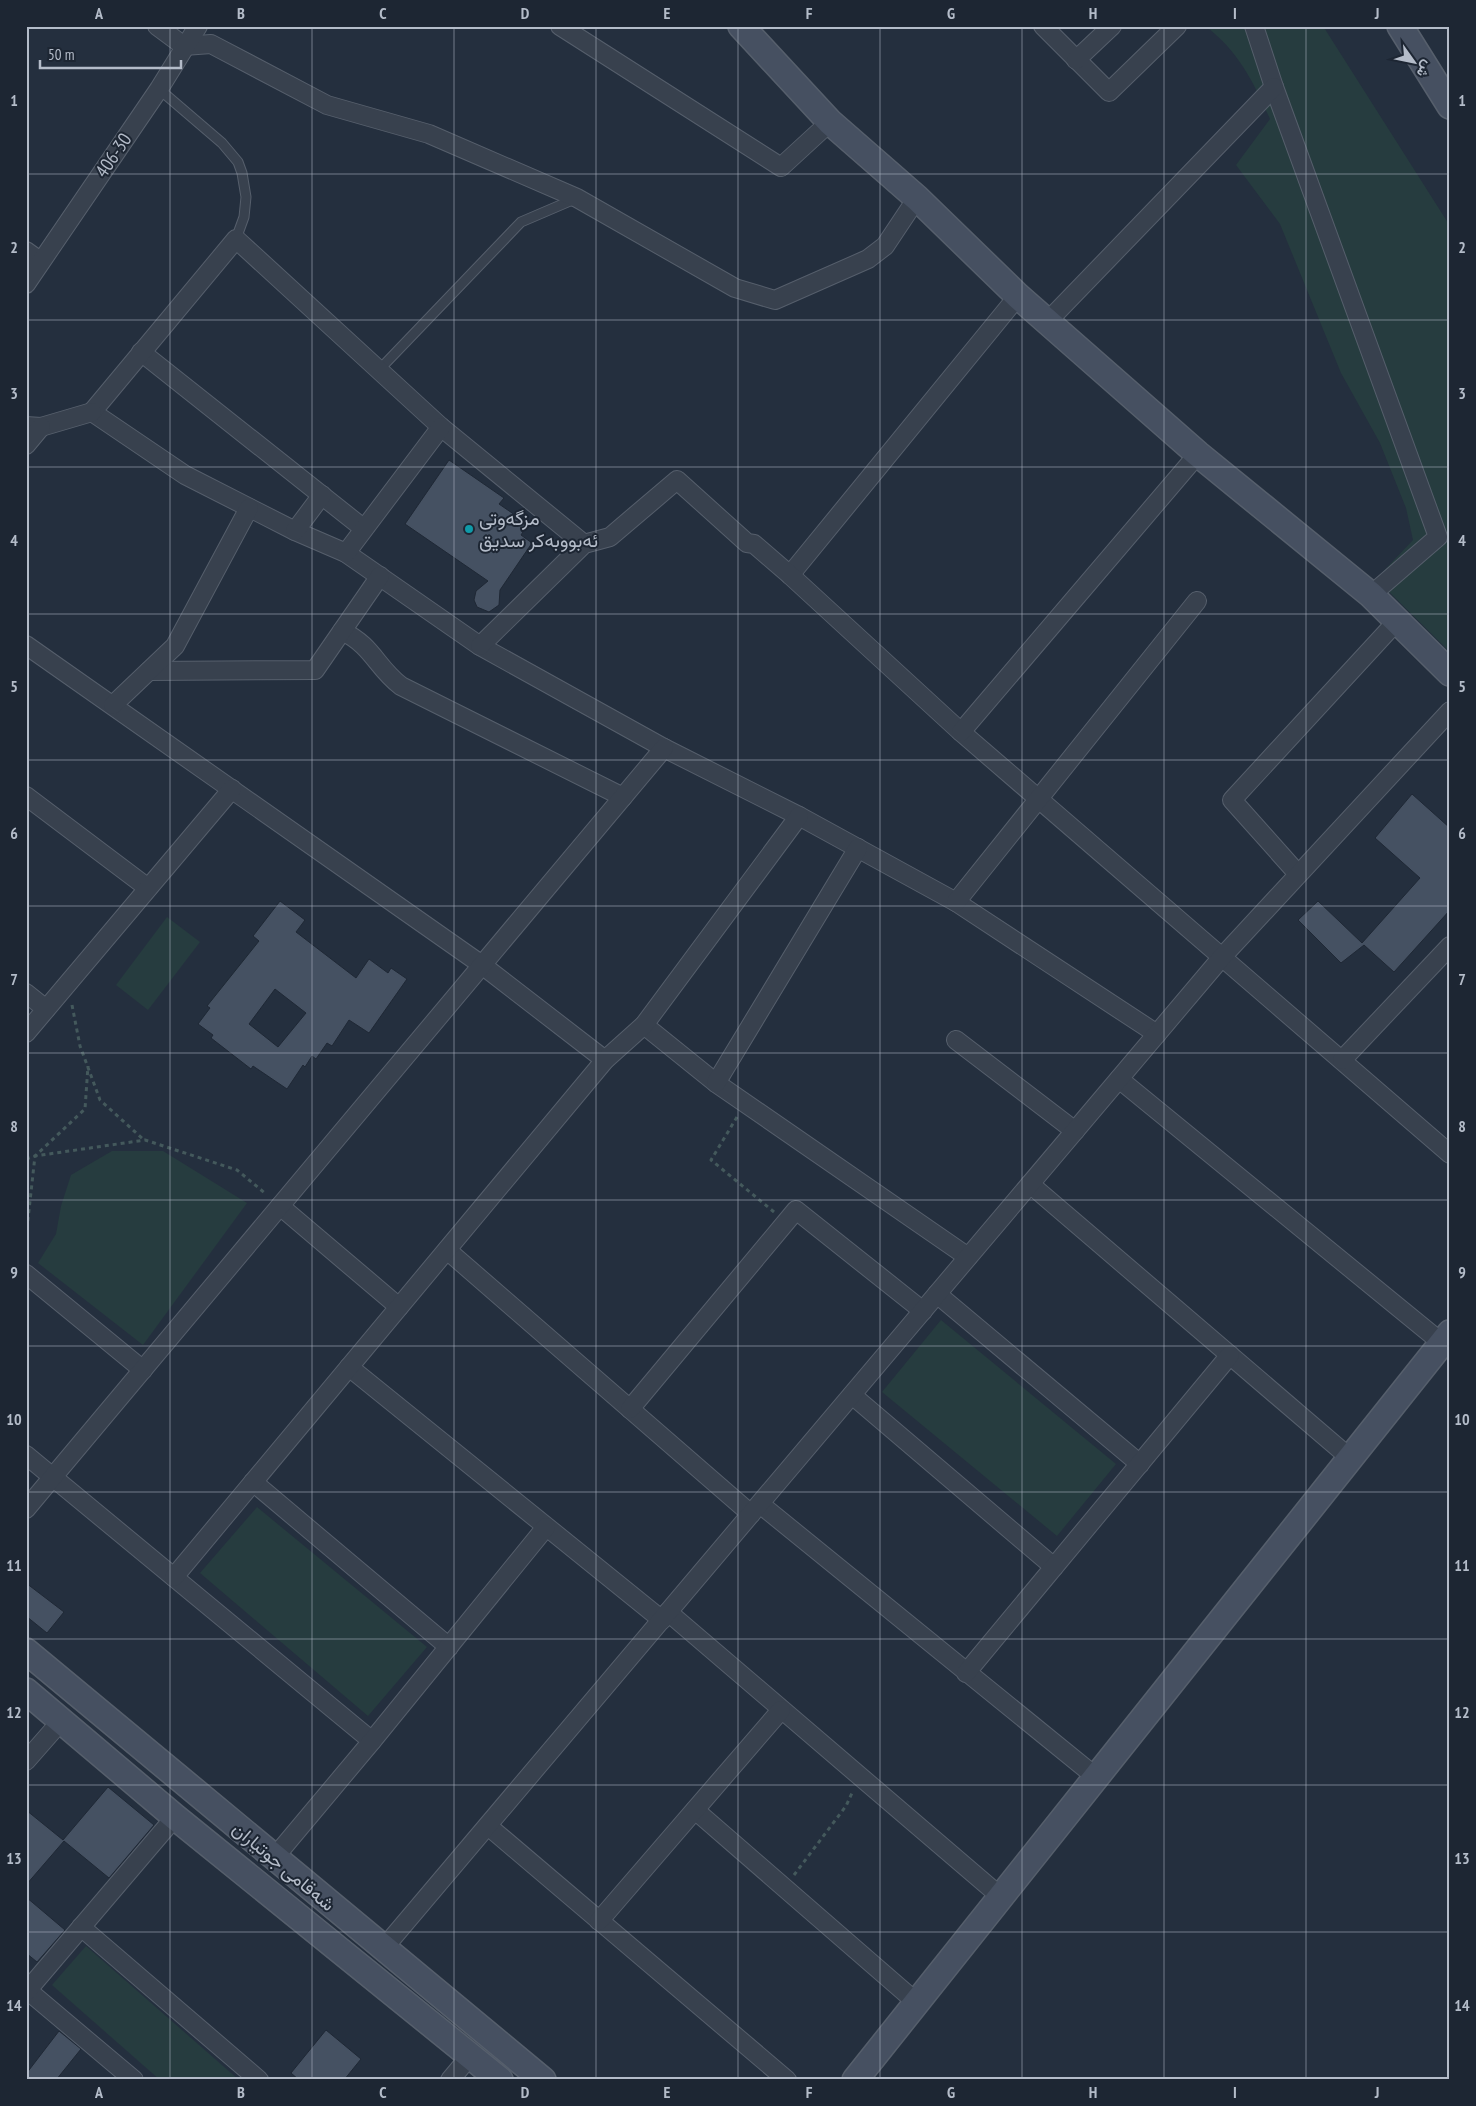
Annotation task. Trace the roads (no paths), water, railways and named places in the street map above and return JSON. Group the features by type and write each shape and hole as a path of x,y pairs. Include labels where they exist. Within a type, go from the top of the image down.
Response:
{"main road":[{"path":"741,26 830,122 917,198 1018,296 1198,454 1372,595 1450,674"},
{"path":"1400,26 1450,106"},
{"path":"855,2080 1446,1338"},
{"name":"شەقامی جوتیاران","path":"26,1651 543,2080"},
{"name":"شەقامی جوتیاران","path":"26,1691 175,1817 500,2080"}],"street":[{"path":"156,26 184,46 212,44 327,105 429,134 577,198 735,288 774,300 868,260 885,246 917,198"},
{"name":"406-30","path":"26,284 33,256 159,89 198,26"},
{"path":"1043,26 1109,92 1177,26"},
{"path":"1076,60 1112,26"},
{"path":"1254,26 1274,87 1438,537 1372,595"},
{"path":"564,28 781,167 830,122"},
{"path":"1047,322 1274,87"},
{"path":"26,444 34,426 92,412 236,239 440,427 584,544"},
{"path":"790,575 1018,296"},
{"path":"141,352 364,528"},
{"path":"92,412 185,475 295,531 346,553 480,646 664,748 799,816 956,902 1157,1034"},
{"path":"346,553 440,427"},
{"path":"961,732 1198,454"},
{"path":"480,646 584,544 610,537 677,480 747,542 754,544 790,575 961,732 1450,1154"},
{"path":"295,531 322,495"},
{"path":"113,705 175,646 249,508"},
{"path":"149,671 316,670 380,576"},
{"path":"956,902 1038,797 1197,601"},
{"path":"1298,874 1232,800 1397,621"},
{"path":"342,631 365,645 385,672 401,686 623,797"},
{"path":"26,645 482,965 605,1060"},
{"path":"384,1949 1222,957 1450,711"},
{"path":"26,1509 664,748"},
{"path":"26,1033 232,789"},
{"path":"26,796 148,888"},
{"path":"174,1577 605,1060 644,1024 799,816"},
{"path":"716,1083 858,848"},
{"path":"1342,1060 1450,946"},
{"path":"26,993 46,1009"},
{"path":"644,1024 716,1083 968,1257"},
{"path":"956,1040 1075,1131"},
{"path":"1119,1079 1446,1338"},
{"path":"1030,1184 1350,1458"},
{"path":"280,1206 399,1307"},
{"path":"630,1409 796,1210 923,1311"},
{"path":"447,1250 630,1409 1096,1777"},
{"path":"26,1274 143,1370"},
{"path":"936,1294 1140,1464"},
{"path":"966,1673 1230,1355"},
{"path":"349,1367 546,1527 665,1616 781,1710 1001,1897"},
{"path":"852,1395 1054,1567"},
{"path":"26,1455 372,1741"},
{"path":"253,1482 449,1646"},
{"path":"274,1858 546,1527"},
{"path":"599,1921 781,1710"},
{"path":"26,1761 62,1720"},
{"path":"695,1810 916,2002"},
{"path":"134,2080 27,1990 175,1817"},
{"path":"488,1826 786,2080"},
{"path":"81,1927 259,2080"},
{"path":"450,2080 470,2056"}],"lane":[{"path":"159,89 222,143 238,162 246,197 244,217 236,239"},
{"path":"379,370 521,222 577,198"}],"place":[{"name":"مزگەوتی ئەبووبەکر سدیق","path":"469,529"}]}
